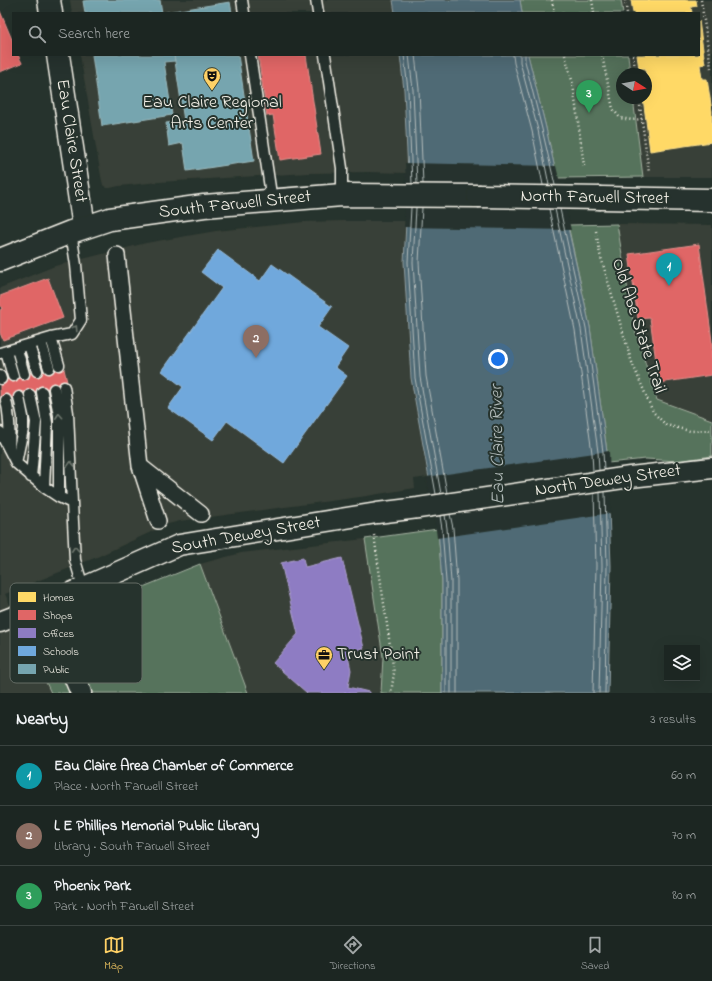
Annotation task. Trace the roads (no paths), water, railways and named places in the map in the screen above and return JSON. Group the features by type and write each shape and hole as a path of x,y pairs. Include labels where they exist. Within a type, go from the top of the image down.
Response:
{"main road":[{"path":"49,0 51,12"},
{"name":"Eau Claire Street","path":"58,56 78,230"},
{"name":"South Farwell Street","path":"0,260 110,219 189,208 342,195 478,196"},
{"name":"North Farwell Street","path":"478,196 712,200"}],"street":[{"path":"117,255 140,466 158,521"},
{"path":"140,466 201,514"},
{"name":"North Dewey Street","path":"505,495 630,477 712,468"},
{"name":"South Dewey Street","path":"92,583 179,545 371,514 505,495"},
{"name":"South Dewey Street","path":"0,622 10,618"},
{"path":"77,683 81,693"}],"lane":[{"path":"242,0 244,12"},
{"path":"316,0 318,12"},
{"path":"250,56 272,201"},
{"path":"325,56 342,168 342,195"},
{"path":"13,376 3,352 51,338 72,334 80,320 76,265 78,230"},
{"path":"51,338 59,365"},
{"path":"41,342 49,368"},
{"path":"29,345 37,371"},
{"path":"17,349 24,374"},
{"path":"64,387 68,413 75,560 82,583"},
{"path":"54,389 59,415 59,497"},
{"path":"42,392 47,423 44,486"},
{"path":"30,395 36,422 31,477"},
{"path":"16,463 23,429 23,417 19,397"},
{"path":"6,400 10,428 9,450"},
{"path":"0,432 16,463 31,477 59,497 72,503"}],"water":[{"path":"393,0 520,0 522,12 395,12"},
{"name":"Eau Claire River","path":"400,56 528,56 546,128 590,327 607,452 611,566 608,693 442,693 442,581 438,529 411,378 404,262 408,173 404,90"}],"place":[{"name":"Eau Claire Regional Arts Center","path":"212,91"},
{"name":"Phoenix Park","path":"589,113"},
{"name":"Eau Claire Area Chamber of Commerce","path":"669,286"},
{"name":"L E Phillips Memorial Public Library","path":"256,358"},
{"name":"Trust Point","path":"324,670"}]}
